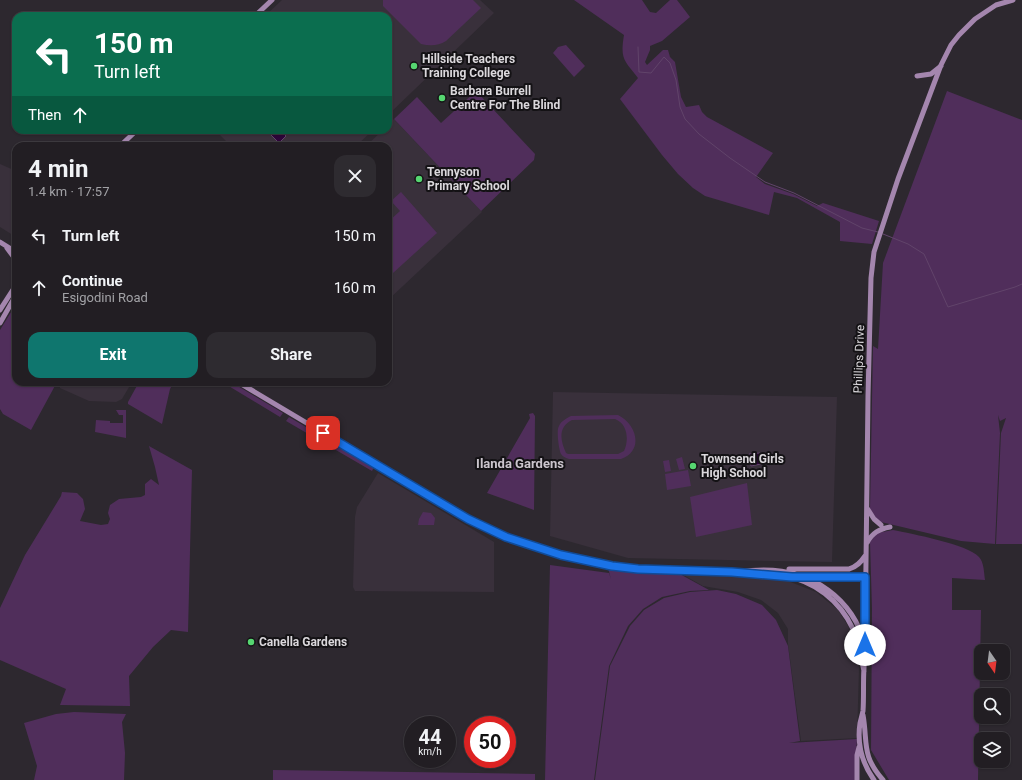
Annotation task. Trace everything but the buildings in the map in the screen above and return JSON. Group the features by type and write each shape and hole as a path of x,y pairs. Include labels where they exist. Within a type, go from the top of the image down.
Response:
{"main road":[{"path":"259,12 272,0"},
{"name":"Phillips Drive","path":"864,671 867,446 872,261 877,241 898,179 951,45 968,25 990,8 1013,0"},
{"path":"917,76 931,74 942,66"},
{"path":"124,142 133,134"},
{"path":"0,242 12,249"},
{"path":"5,245 12,255"},
{"path":"0,310 12,291"},
{"path":"0,323 12,303"},
{"path":"245,386 451,509 506,537 561,555 612,566 674,571 732,572 792,577 865,577"},
{"path":"866,507 874,519 881,525"},
{"path":"866,544 870,537 875,533 890,527"},
{"path":"732,572 760,569 849,569 860,564 866,554"},
{"path":"760,569 794,573 805,576 821,585 842,602 856,621 865,645"},
{"path":"792,577 822,591 840,608 853,629 860,649 864,671 860,742 863,761 874,780"},
{"path":"862,712 867,761 874,780"},
{"path":"858,780 857,755 860,742"},
{"path":"867,752 872,765 883,780"}],"shaded area":[{"name":"Hillside Teachers Training College","path":"282,0 480,0 494,13 392,111 392,12 269,12"},
{"path":"383,0 473,0 481,8 446,41 437,45 428,45 421,44 392,15 392,12 389,12 383,6"},
{"path":"574,0 642,0 650,12 656,13 670,0 677,0 690,17 662,41 650,46 645,62 647,65 663,50 668,50 670,57 675,62 681,97 686,107 699,105 702,112 707,117 773,153 756,177 765,184 793,194 817,206 823,203 879,221 872,244 840,241 840,222 797,198 774,192 769,215 705,196 693,188 678,174 662,155 620,99 638,78 624,59 624,35"},
{"path":"566,45 585,66 574,77 553,53 558,47"},
{"path":"476,91 535,154 534,160 481,211 394,119 417,97 441,123"},
{"path":"947,91 1022,120 1022,544 996,544 1001,433 1006,418 1000,421 998,415 1000,433 995,544 961,541 881,522 875,517 870,509 873,346 878,349 883,263"},
{"name":"Tennyson Primary School","path":"394,119 482,212 392,296 392,142 370,142 379,134 392,134 392,121"},
{"path":"219,134 369,134 360,142 227,142"},
{"path":"284,134 286,136 278,142 271,135"},
{"path":"0,164 12,169 12,234 0,227"},
{"path":"401,192 437,233 393,273 392,218 400,211 392,200"},
{"path":"12,310 12,386 55,386 31,430 3,414 0,409 0,330"},
{"path":"60,386 130,386 122,399 116,402 89,401 60,388"},
{"path":"137,386 172,386 162,424 128,404"},
{"path":"229,386 238,386 283,413 280,417"},
{"name":"Townsend Girls High School","path":"553,392 837,397 832,562 628,558 550,536"},
{"path":"116,410 126,410 126,438 95,432 96,420 110,421 110,423 123,423 123,415 119,415"},
{"path":"533,413 535,416 534,510 487,493 530,418 529,414"},
{"path":"618,415 625,419 633,431 635,444 633,450 621,459 569,459 563,456 559,448 558,428 563,421 571,416","holes":["615,419 625,428 627,437 624,451 618,454 566,453 562,443 562,430 567,423 572,420"]},
{"path":"289,417 374,467 372,471 286,421"},
{"path":"149,446 192,470 188,632 171,630 153,647 129,676 130,706 60,705 66,689 0,660 0,608 25,555 62,492 77,493 83,499 85,509 80,521 101,525 108,524 110,519 108,513 110,505 119,499 141,497 145,495 145,484 151,479 159,485"},
{"path":"760,453 761,464 751,466 749,454"},
{"path":"682,457 685,469 679,470 676,459"},
{"path":"669,460 671,471 665,472 663,461"},
{"path":"688,470 691,486 667,490 665,474"},
{"path":"378,473 494,542 494,592 355,591 353,587 355,517 357,507"},
{"path":"747,483 752,525 696,537 690,497"},
{"path":"423,512 431,513 435,518 434,525 418,525 419,519"},
{"path":"893,530 939,540 973,552 982,562 985,580 952,578 952,610 981,610 980,644 974,644 974,680 980,680 980,688 974,688 974,724 979,724 979,732 974,732 974,768 978,768 978,780 889,780 871,750 872,609 870,542 877,533"},
{"path":"550,565 609,573 611,579 608,568 678,573 709,590 690,591 662,597 643,609 628,626 609,666 594,780 545,780"},
{"path":"678,572 788,581 816,592 838,610 853,634 857,650 859,668 857,738 801,741 788,644 788,629 778,613 761,600 738,592 703,586"},
{"path":"717,590 736,594 762,605 776,620 788,646 800,741 789,743 857,739 855,780 595,780 610,666 630,626 644,610 664,598 690,592"},
{"path":"74,712 126,714 122,722 125,753 124,780 34,780 37,766 24,723 56,714"},
{"path":"273,770 535,774 535,780 273,780"}],"waterway":[{"path":"638,47 639,72 651,73 664,57 670,63 676,80 680,107 685,119 699,134 730,158 765,182 794,193 862,228 878,232"},
{"path":"883,234 908,244 924,254 948,307 1022,284"}],"place":[{"name":"Hillside Teachers Training College","path":"414,66"},
{"name":"Barbara Burrell Centre For The Blind","path":"442,98"},
{"name":"Tennyson Primary School","path":"419,179"},
{"name":"Townsend Girls High School","path":"693,466"},
{"name":"Canella Gardens","path":"251,642"}],"district":[{"name":"Ilanda Gardens","path":"520,463"}],"route":[{"path":"323,433 468,519 506,537 542,550 588,562 626,568 681,572 732,572 792,577 865,577 865,645"}]}
